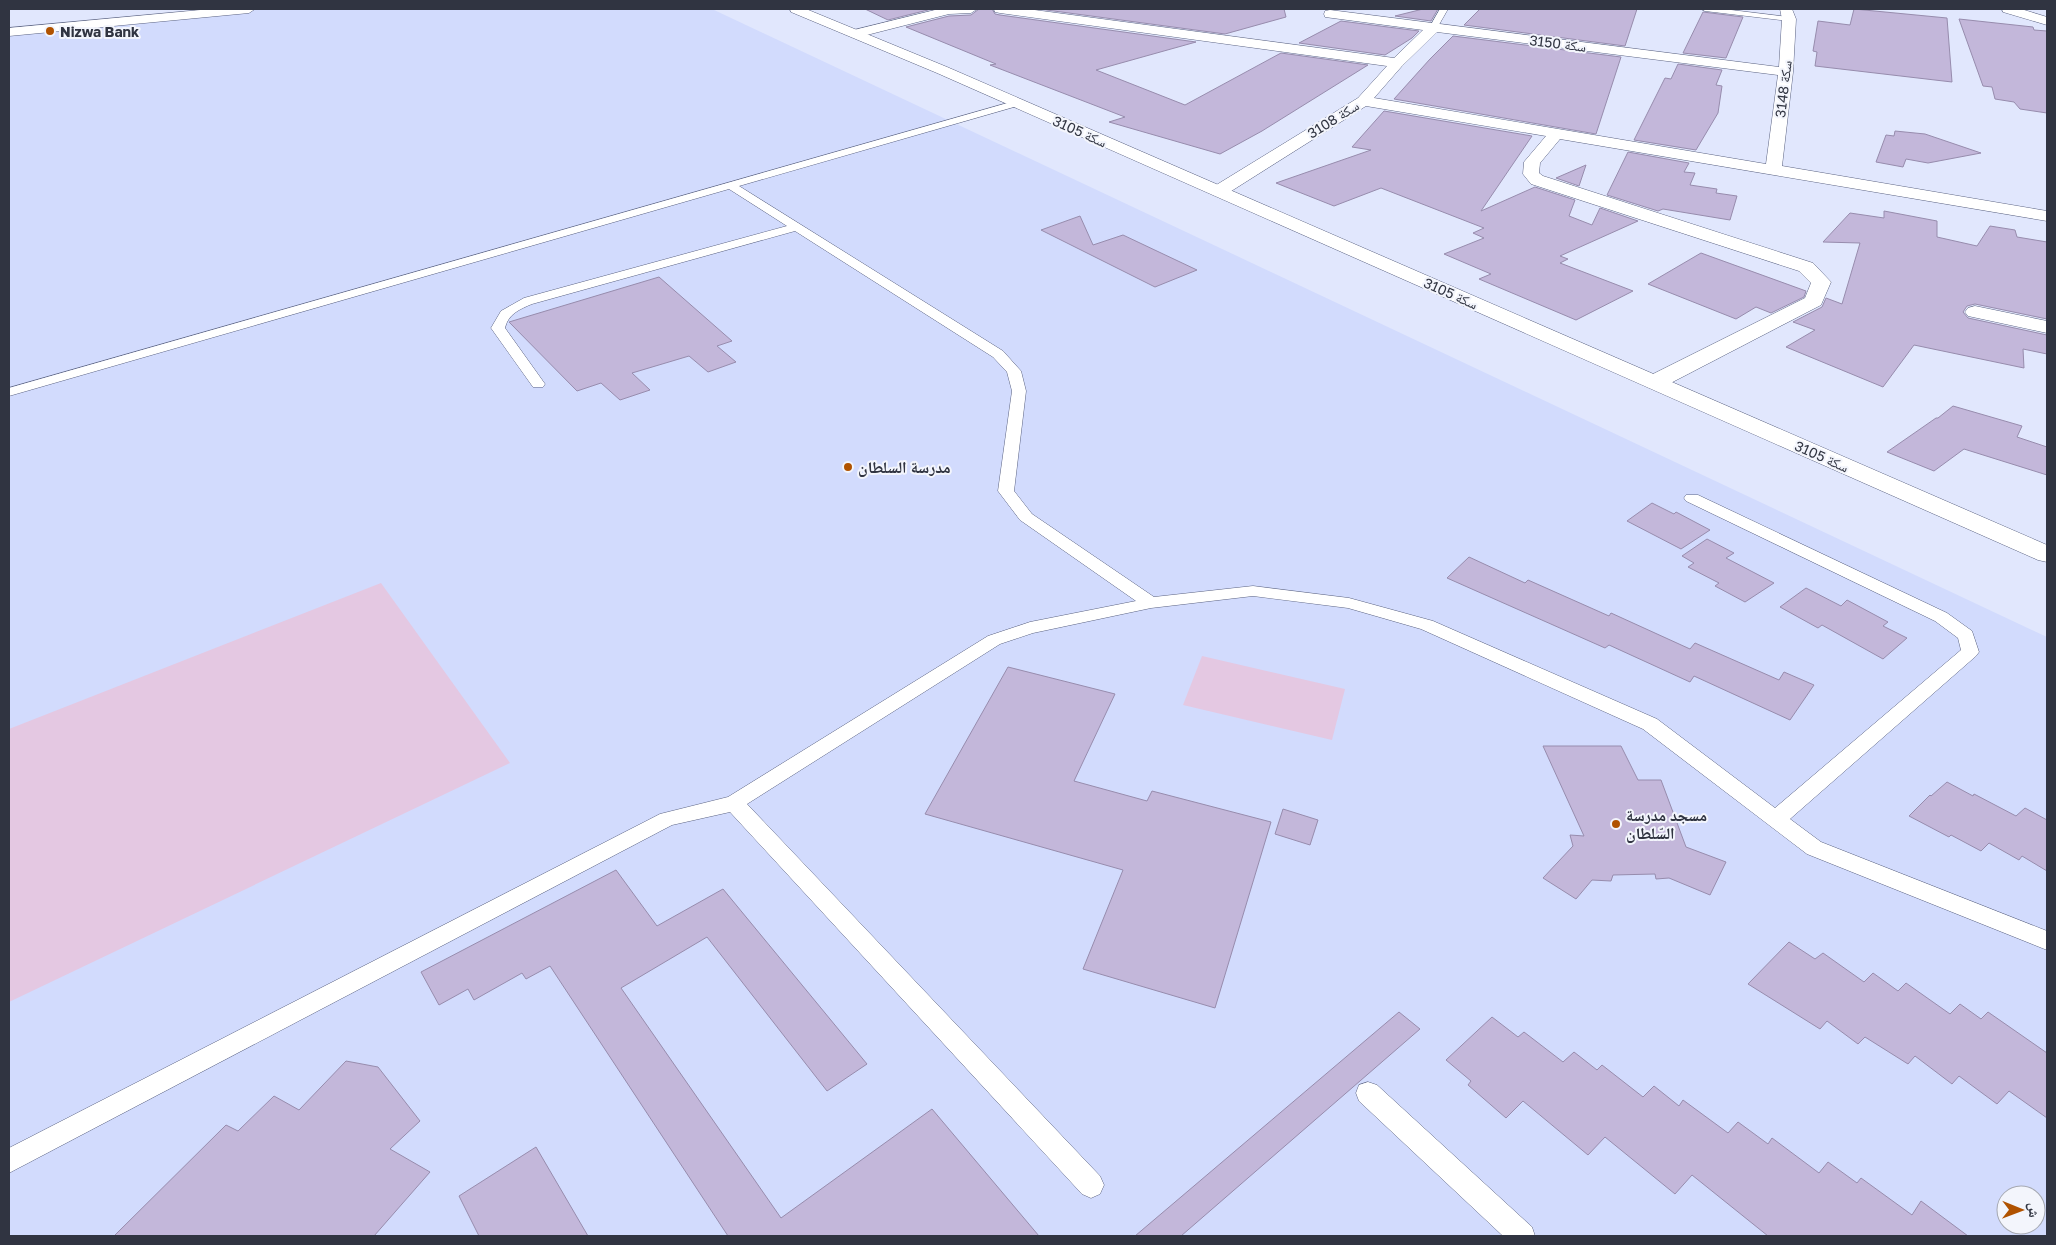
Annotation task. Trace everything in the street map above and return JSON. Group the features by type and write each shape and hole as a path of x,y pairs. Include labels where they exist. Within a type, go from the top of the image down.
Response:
{"street":[{"path":"9,32 249,9"},
{"name":"سكة 3105","path":"796,9 1018,103 2047,554"},
{"path":"854,34 949,10 971,9"},
{"path":"1000,9 1396,62"},
{"path":"2008,9 2047,21"},
{"name":"سكة 3150","path":"1330,14 1786,72"},
{"name":"سكة 3148","path":"1773,170 1786,72 1787,14"},
{"name":"سكة 3108","path":"1218,191 1363,101 1396,62 1432,28"},
{"path":"1363,101 2047,216"},
{"path":"1557,133 1532,162 1531,174 1537,180 1806,267 1821,282 1814,301 1655,382"},
{"path":"1975,312 2047,327"}],"lane":[{"path":"1432,28 1444,9"},
{"path":"1704,9 1787,14"},
{"path":"9,392 1018,103"},
{"path":"730,185 998,354 1014,371 1019,391 1006,490 1026,517 1151,603"},
{"path":"538,384 498,328 500,321 511,309 528,301 796,227"},
{"path":"1692,498 1942,617 1966,635 1970,652 1776,819"},
{"path":"9,1161 667,819 734,803 994,640 1030,628 1151,603 1253,591 1349,604 1427,625 1650,724 1814,848 2047,940"},
{"path":"734,803 1091,1185"},
{"path":"1368,1093 1522,1236"}],"shaded area":[{"name":"مدرسة السلطان","path":"219,9 712,9 2047,637 2047,1236 9,1236 9,29"},
{"path":"381,583 510,763 9,1002 9,729"},
{"path":"1202,656 1345,689 1332,740 1183,705"}],"building":[{"path":"865,9 932,9 888,20"},
{"path":"979,9 992,9 995,14 1000,15 1196,42 1096,70 1185,105 1281,53 1368,65 1262,131 1220,154 1109,122 1125,117 990,65 996,64 906,27 949,16 971,15"},
{"path":"1039,9 1284,9 1286,17 1225,34"},
{"path":"1423,9 1438,9 1431,21 1395,16"},
{"path":"1480,9 1637,9 1625,46 1464,25"},
{"path":"1854,9 1947,18 1952,82 1815,66 1817,52 1813,51 1818,21 1850,25"},
{"path":"1703,12 1743,17 1726,58 1683,53"},
{"path":"1959,19 2033,27 2034,30 2047,31 2047,113 2020,109 2014,102 1995,99 1992,87 1983,86"},
{"path":"1341,21 1419,31 1412,38 1385,55 1299,43"},
{"path":"1453,36 1621,57 1596,134 1394,99"},
{"path":"1678,64 1722,70 1716,85 1722,86 1718,113 1696,150 1634,140 1665,78 1671,79"},
{"path":"1384,111 1532,136 1481,211 1535,187 1575,200 1569,216 1592,225 1600,208 1638,221 1560,256 1568,259 1560,263 1633,291 1576,320 1479,279 1491,274 1444,254 1484,238 1473,233 1484,228 1381,188 1334,206 1276,183 1371,150 1352,147"},
{"path":"1895,131 1925,134 1981,153 1928,163 1906,159 1903,167 1876,162 1886,135 1894,136"},
{"path":"1628,152 1689,163 1684,172 1695,173 1690,185 1717,189 1716,193 1737,196 1730,220 1663,209 1658,211 1607,195"},
{"path":"1586,165 1579,186 1556,178"},
{"path":"1884,211 1937,221 1937,237 1977,246 1990,226 2015,230 2017,237 2047,242 2047,319 1975,304 1967,306 1963,312 1968,318 2047,335 2047,354 2023,349 2024,368 1914,345 1883,387 1786,347 1815,330 1793,322 1822,307 1826,298 1842,304 1860,243 1823,242 1850,213 1884,218"},
{"path":"1080,216 1093,245 1123,235 1197,270 1155,287 1041,230"},
{"path":"1701,253 1806,291 1804,297 1771,313 1756,307 1736,319 1648,284"},
{"path":"659,277 732,341 717,346 736,362 708,372 689,356 632,373 650,390 620,400 601,383 577,391 509,322"},
{"path":"1953,406 2022,426 2017,437 2047,447 2047,475 1964,449 1934,471 1887,452"},
{"path":"1652,503 1674,514 1676,512 1710,530 1681,549 1627,521"},
{"path":"1707,539 1734,553 1726,558 1774,583 1745,602 1715,586 1719,583 1688,567 1694,563 1682,556"},
{"path":"1469,557 1525,583 1528,580 1609,616 1611,613 1690,649 1695,643 1779,680 1784,672 1814,685 1790,720 1694,676 1690,682 1609,645 1605,648 1447,578"},
{"path":"1806,588 1841,606 1847,600 1888,622 1883,626 1907,638 1883,659 1822,625 1818,628 1780,607"},
{"path":"1008,667 1115,694 1074,781 1147,801 1152,791 1271,822 1215,1008 1083,969 1123,870 925,814"},
{"name":"مسجد مدرسة السّلطان","path":"1543,746 1621,746 1638,780 1661,780 1686,847 1726,862 1710,895 1669,878 1656,879 1655,874 1613,875 1611,881 1592,880 1576,899 1543,878 1573,846 1570,835 1584,836"},
{"path":"1947,782 2016,816 2025,808 2047,820 2047,871 2022,856 2019,860 1989,843 1981,851 1909,816 1930,795"},
{"path":"1283,809 1318,820 1310,845 1275,834"},
{"path":"616,870 657,926 723,889 867,1064 827,1091 707,937 621,988 781,1218 932,1109 1039,1236 728,1236 550,966 526,979 522,973 474,1000 468,989 439,1005 421,972"},
{"path":"1789,942 1815,959 1823,953 1864,982 1873,973 1898,991 1906,983 1950,1014 1960,1004 1981,1019 1988,1012 2047,1053 2047,1118 2009,1091 1997,1104 1959,1076 1952,1084 1915,1056 1908,1064 1865,1037 1858,1044 1827,1021 1820,1029 1748,984"},
{"path":"1399,1012 1420,1029 1181,1236 1135,1236"},
{"path":"1492,1017 1518,1037 1524,1032 1563,1062 1574,1052 1597,1070 1602,1065 1643,1097 1654,1086 1679,1106 1683,1100 1728,1133 1738,1122 1768,1144 1772,1138 1819,1173 1828,1162 1857,1183 1861,1178 1912,1215 1921,1201 1968,1236 1768,1236 1692,1175 1675,1194 1605,1137 1588,1155 1523,1101 1506,1118 1468,1085 1471,1081 1446,1060"},
{"path":"346,1061 378,1067 420,1121 390,1149 430,1172 374,1236 114,1236 226,1125 238,1131 274,1096 299,1110"},
{"path":"536,1147 588,1236 479,1236 459,1196"}],"place":[{"name":"Nizwa Bank","path":"50,31"},
{"name":"مدرسة السلطان","path":"848,467"},
{"name":"مسجد مدرسة السّلطان","path":"1616,824"}]}
